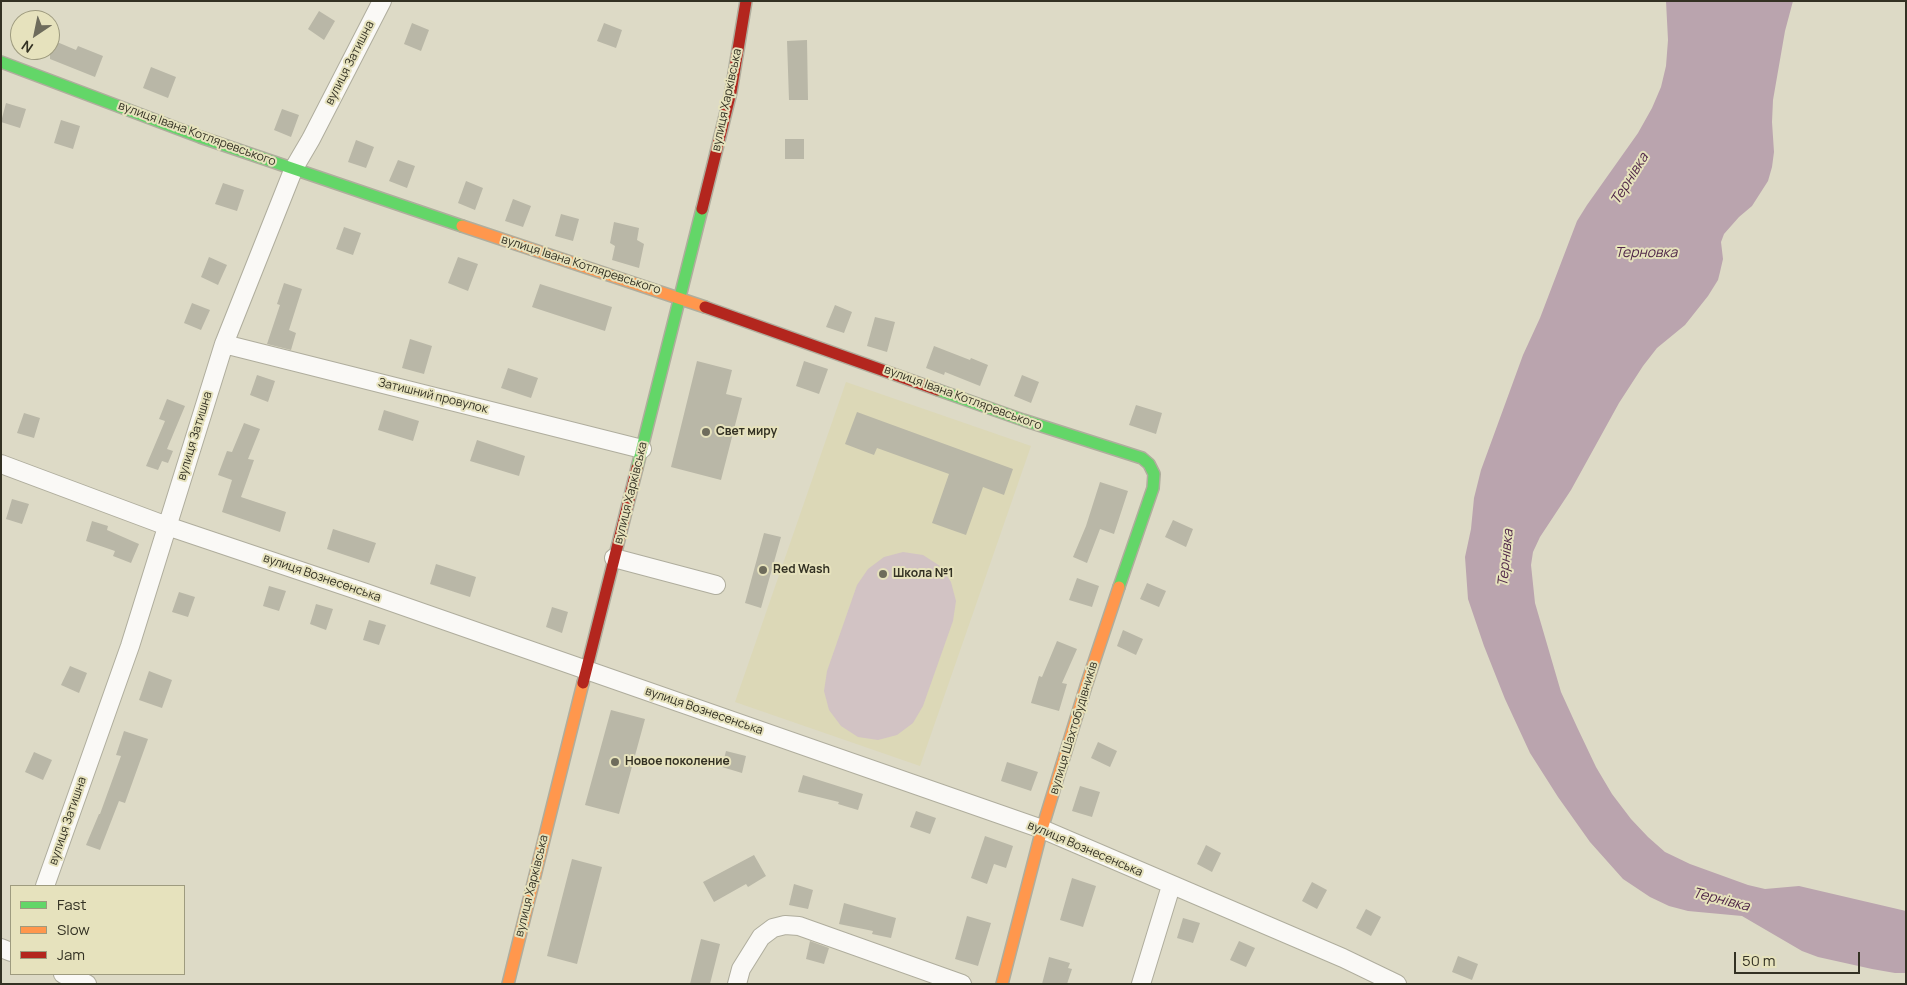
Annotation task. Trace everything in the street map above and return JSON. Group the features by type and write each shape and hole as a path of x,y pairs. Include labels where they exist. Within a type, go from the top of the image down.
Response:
{"street":[{"name":"вулиця Затишна","path":"45,885 130,646 224,344 294,168 312,139 382,1"},
{"name":"вулиця Харківська","path":"508,984 731,92 746,1"},
{"name":"вулиця Івана Котляревського","path":"1,62 200,137 680,298 1023,420 1142,458 1149,464 1154,474"},
{"name":"Затишний провулок","path":"224,344 642,449"},
{"name":"вулиця Вознесенська","path":"1,464 167,526 1042,829 1171,886 1343,958 1397,984"},
{"name":"вулиця Шахтобудівників","path":"1002,984 1042,829 1086,686 1153,488 1154,474"},
{"path":"614,558 716,585"},
{"path":"1141,984 1171,886"},
{"path":"737,984 741,969 761,938 773,928 785,925 799,926 962,984"},
{"path":"65,975 87,984"}],"shaded area":[{"name":"Школа №1","path":"846,382 1031,446 920,766 735,702"},
{"path":"903,552 923,555 940,566 951,582 956,601 953,621 923,706 913,723 897,735 878,740 858,737 841,726 829,710 824,691 827,671 857,585 868,569 884,557"}],"water":[{"name":"Терновка","path":"1666,1 1793,1 1785,31 1773,100 1774,152 1772,167 1768,181 1752,206 1724,234 1721,242 1723,259 1718,280 1708,296 1685,325 1657,348 1643,366 1619,403 1571,490 1540,537 1533,552 1531,565 1535,603 1561,692 1596,767 1612,794 1648,837 1665,852 1690,864 1748,885 1765,889 1799,886 1906,911 1906,973 1872,969 1818,957 1802,951 1742,916 1688,911 1669,906 1650,897 1623,879 1590,842 1530,753 1505,699 1468,599 1465,557 1471,529 1474,498 1481,470 1523,355 1540,318 1577,221 1638,133 1661,87 1666,66 1668,40"}],"building":[{"path":"319,11 335,21 324,40 308,29"},
{"path":"412,23 429,30 421,51 404,44"},
{"path":"604,23 622,30 616,48 597,41"},
{"path":"807,40 808,100 789,100 787,41"},
{"path":"60,43 76,50 78,46 103,56 95,77 52,60 60,60"},
{"path":"151,67 176,77 168,98 143,88"},
{"path":"6,103 26,109 20,128 1,122"},
{"path":"282,109 299,115 291,137 274,130"},
{"path":"61,120 80,126 73,149 54,143"},
{"path":"785,139 804,139 804,159 785,159"},
{"path":"356,140 374,147 366,168 348,162"},
{"path":"398,160 415,166 407,188 389,181"},
{"path":"466,181 483,188 475,210 458,203"},
{"path":"223,183 244,190 237,211 215,204"},
{"path":"513,199 531,206 523,227 505,221"},
{"path":"561,214 579,219 573,241 555,236"},
{"path":"614,222 639,228 637,240 644,244 639,268 612,260 615,246 610,243"},
{"path":"344,227 361,233 353,255 336,249"},
{"path":"209,257 227,265 218,285 201,277"},
{"path":"458,257 478,264 468,291 448,283"},
{"path":"284,283 302,289 289,330 296,333 291,350 267,344 280,305 277,304"},
{"path":"540,284 612,307 605,331 532,307"},
{"path":"192,303 210,310 201,330 184,323"},
{"path":"835,305 852,312 844,333 826,327"},
{"path":"875,317 895,322 887,352 867,346"},
{"path":"410,339 432,346 424,374 402,368"},
{"path":"934,346 988,365 980,386 945,372 944,375 926,368"},
{"name":"Свет миру","path":"697,361 732,370 726,394 742,398 721,480 671,467"},
{"path":"804,361 828,369 819,394 796,386"},
{"path":"508,368 538,378 531,398 501,388"},
{"path":"257,375 275,381 268,402 250,395"},
{"path":"1022,375 1039,382 1031,403 1014,396"},
{"path":"167,399 185,406 167,449 173,451 168,463 162,461 158,470 146,466 165,421 159,419"},
{"path":"1136,405 1162,413 1156,434 1129,425"},
{"path":"384,410 419,421 413,441 378,430"},
{"path":"857,412 1013,469 1004,495 983,487 966,535 932,523 949,474 877,448 874,455 845,444"},
{"path":"24,413 40,418 34,438 17,433"},
{"path":"244,423 260,429 248,459 254,460 241,497 286,512 280,532 222,512 232,480 218,475 227,451 232,452"},
{"path":"477,440 525,456 519,476 470,461"},
{"path":"1100,482 1128,491 1114,534 1100,529 1087,563 1073,557 1086,526"},
{"path":"12,499 29,504 22,524 6,519"},
{"path":"1173,520 1193,529 1186,547 1165,537"},
{"path":"92,521 108,526 107,530 139,544 131,563 113,556 115,551 86,541"},
{"path":"333,529 376,543 369,563 327,549"},
{"name":"Red Wash","path":"764,533 781,537 761,608 745,603"},
{"path":"436,564 476,577 470,597 430,584"},
{"path":"1077,578 1099,586 1092,607 1069,600"},
{"path":"1147,583 1166,591 1159,607 1140,599"},
{"path":"269,586 286,591 279,611 263,606"},
{"path":"179,592 195,597 188,617 172,612"},
{"path":"316,604 333,609 326,630 310,624"},
{"path":"552,607 568,612 562,633 546,627"},
{"path":"369,620 386,625 379,645 363,640"},
{"path":"1123,630 1143,639 1136,655 1117,646"},
{"path":"1057,641 1077,649 1062,683 1067,684 1059,711 1031,703 1039,676 1042,677"},
{"path":"70,666 87,673 79,693 61,685"},
{"path":"149,671 172,680 162,708 139,700"},
{"name":"Новое поколение","path":"611,710 645,719 619,814 585,805"},
{"path":"124,731 148,739 125,803 119,801 100,850 86,845 100,814 121,756 116,755"},
{"path":"1098,742 1117,751 1110,767 1091,758"},
{"path":"726,751 746,756 742,773 722,767"},
{"path":"34,752 52,760 43,780 25,772"},
{"path":"1007,762 1038,772 1031,791 1001,781"},
{"path":"803,775 863,794 858,810 838,804 839,802 798,792"},
{"path":"1080,786 1100,792 1092,817 1072,811"},
{"path":"916,811 936,818 930,834 910,827"},
{"path":"985,836 1013,846 1006,868 994,864 987,884 971,878"},
{"path":"1206,845 1221,853 1212,872 1197,864"},
{"path":"754,855 766,876 748,887 746,884 714,902 703,882"},
{"path":"572,859 602,867 577,964 547,956"},
{"path":"1072,878 1096,886 1083,927 1060,920"},
{"path":"1312,882 1327,890 1317,909 1302,901"},
{"path":"794,884 813,890 808,909 789,905"},
{"path":"844,903 896,918 891,938 872,934 873,931 839,924"},
{"path":"1366,909 1381,917 1371,936 1356,928"},
{"path":"967,916 991,923 978,966 955,959"},
{"path":"1183,918 1200,923 1193,943 1177,938"},
{"path":"701,939 720,944 710,984 690,984"},
{"path":"810,941 829,948 824,964 806,959"},
{"path":"1239,941 1255,948 1246,967 1230,960"},
{"path":"1458,956 1478,964 1472,980 1452,972"},
{"path":"1049,957 1070,963 1068,968 1072,969 1067,984 1042,984"}],"traffic: fast":[{"path":"1,62 200,137 462,226"},
{"path":"637,468 702,209"},
{"path":"938,390 1023,420 1142,458 1149,464 1154,474 1153,488 1119,587"}],"traffic: slow":[{"path":"462,226 705,307"},
{"path":"1002,984 1042,829 1119,587"},
{"path":"508,984 583,683"}],"traffic: jam":[{"path":"702,209 731,92 746,1"},
{"path":"705,307 938,390"},
{"path":"583,683 637,468"}],"place":[{"name":"Свет миру","path":"706,432"},
{"name":"Red Wash","path":"763,570"},
{"name":"Школа №1","path":"883,574"},
{"name":"Новое поколение","path":"615,762"}],"water label":[{"name":"Тернівка","path":"1630,179"},
{"name":"Тернівка","path":"1506,558"},
{"name":"Тернівка","path":"1721,900"}]}
